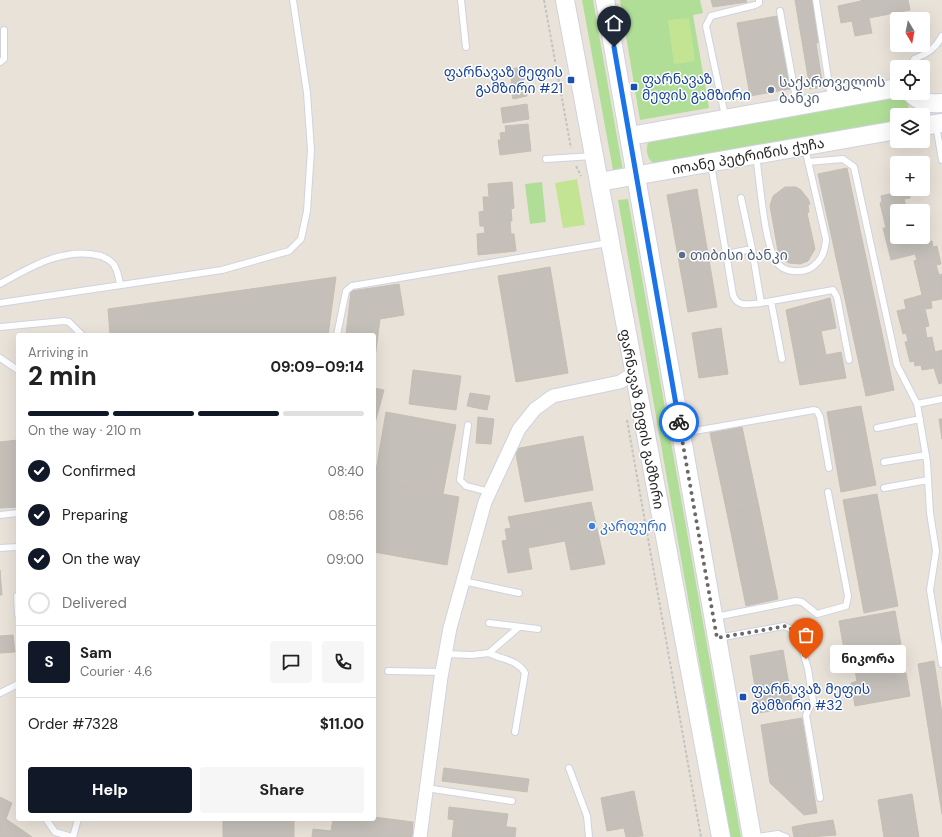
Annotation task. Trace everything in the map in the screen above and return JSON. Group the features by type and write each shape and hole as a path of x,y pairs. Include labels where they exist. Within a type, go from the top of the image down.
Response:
{"main road":[{"name":"ფარნავაზ მეფის გამზირი","path":"565,0 594,156 591,182 609,242 721,837"},
{"path":"605,0 752,837"},
{"path":"630,136 890,89"},
{"path":"922,100 929,104 942,102"},
{"name":"იოანე პეტრიწის ქუჩა","path":"591,182 636,176 756,155 806,154 890,132"}],"street":[{"path":"420,837 442,672 450,628 485,502 519,429 535,409 553,396 620,382 634,373"}],"lane":[{"path":"0,303 222,270 289,251 302,239 307,211 311,150 307,93 293,0"},
{"path":"461,0 466,47"},
{"path":"725,118 706,26 711,16 755,5 759,3 759,0"},
{"path":"816,0 831,100"},
{"path":"780,11 797,106"},
{"path":"0,62 4,59 4,30"},
{"path":"914,60 926,54 937,46 942,36"},
{"path":"934,124 942,160"},
{"path":"756,155 769,248 778,264 788,270 796,272 804,271 817,264 825,250 826,239 806,154 843,159 854,167 897,366 917,404 920,419 926,455 930,513 936,551 930,590 942,664"},
{"path":"546,159 594,156"},
{"path":"711,163 735,300 743,305 833,290 837,297 849,360"},
{"path":"741,198 761,302"},
{"path":"337,333 346,291 352,286 609,242"},
{"path":"726,254 752,249"},
{"path":"0,284 40,263 68,254 93,254 106,258 115,265 120,284"},
{"path":"771,301 782,359"},
{"path":"0,327 64,321 69,322 80,333"},
{"path":"0,358 16,369"},
{"path":"917,404 942,399"},
{"path":"681,433 814,410 817,411 820,417 829,468"},
{"path":"877,428 920,419"},
{"path":"468,425 460,480 466,486 490,492"},
{"path":"884,462 926,455"},
{"path":"884,488 928,480"},
{"path":"713,618 796,601 802,602 817,614 842,609 846,606 848,596 828,492"},
{"path":"0,515 16,513"},
{"path":"0,548 16,547"},
{"path":"463,581 519,593"},
{"path":"489,623 538,629"},
{"path":"717,638 784,626 791,629 803,652 808,669 813,701 806,715 820,798"},
{"path":"489,653 519,627"},
{"path":"445,654 472,656 489,653 521,666 524,673 515,732"},
{"path":"388,671 442,672"},
{"path":"0,693 16,685"},
{"path":"569,768 587,816 589,837"},
{"path":"426,788 512,801"},
{"path":"47,821 55,832 72,837 77,821"},
{"path":"758,837 778,834 786,837"}],"path":[{"path":"544,0 573,158 591,182"},
{"path":"626,414 701,837"}],"green space":[{"path":"582,0 593,0 623,171 614,172 613,170"},
{"path":"620,0 700,0 703,13 693,15 709,108 640,120"},
{"path":"689,18 695,61 674,64 668,20"},
{"path":"890,96 890,100 907,100 909,108 890,108 890,126 655,165 647,154 648,141"},
{"path":"577,179 585,225 563,228 555,183"},
{"path":"542,182 546,222 530,224 525,184"},
{"path":"628,199 741,837 730,837 618,200"}],"building":[{"path":"711,0 746,0 747,2 713,7"},
{"path":"795,0 814,0 821,42 816,43 823,87 810,89"},
{"path":"908,0 910,10 890,12 890,14 869,18 872,33 855,36 852,21 841,23 838,6 861,1"},
{"path":"777,16 790,89 750,96 737,23"},
{"path":"522,67 527,96 513,99 511,89 512,69"},
{"path":"527,104 529,119 503,123 501,108"},
{"path":"528,124 531,151 500,155 498,140 501,140 500,133 506,132 505,126"},
{"path":"847,168 894,390 866,396 818,174"},
{"path":"512,182 514,208 511,209 512,221 510,221 511,234 514,234 516,251 478,255 477,234 485,233 484,226 480,226 479,212 484,211 483,197 489,197 488,184"},
{"path":"785,187 796,187 801,190 810,204 808,205 809,212 807,213 815,249 808,261 800,264 789,263 784,260 778,251 770,206 773,196"},
{"path":"697,189 717,307 688,312 667,195"},
{"path":"890,194 890,196 910,196 910,198 904,199 905,204 890,204 890,244 930,244 930,241 932,241 933,247 937,246 941,264 936,265 939,275 942,274 942,299 931,301 932,308 925,309 929,326 925,327 927,338 932,337 935,352 942,350 942,383 939,384 934,368 922,370 921,365 915,366 914,361 910,362 905,342 908,341 906,333 903,334 897,311 906,309 904,300 922,295 914,261 917,260 915,254 891,260 883,228 886,228 880,203 882,202 881,196"},
{"path":"550,267 568,373 516,382 498,276"},
{"path":"336,277 328,333 110,333 108,309"},
{"path":"399,284 404,315 380,319 376,350 376,333 346,333 351,291"},
{"path":"830,298 836,328 821,331 826,355 841,352 846,378 800,385 786,310"},
{"path":"721,328 728,374 699,378 692,333"},
{"path":"413,370 461,376 456,410 409,404"},
{"path":"376,388 384,390 376,420"},
{"path":"470,393 490,396 487,410 467,406"},
{"path":"861,406 876,485 841,492 827,412"},
{"path":"386,412 456,425 443,494 376,482 376,470"},
{"path":"478,417 494,419 491,444 476,443"},
{"path":"939,419 942,419 942,439"},
{"path":"742,427 759,507 727,513 710,433"},
{"path":"583,436 593,490 525,502 515,449"},
{"path":"16,440 16,507 0,508 0,442"},
{"path":"376,482 459,497 447,565 376,552"},
{"path":"877,494 898,606 864,613 843,500"},
{"path":"591,502 605,564 571,570 565,541 528,548 532,569 508,573 502,541 507,540 505,529 511,528 508,517"},
{"path":"759,507 778,599 746,606 727,513"},
{"path":"0,570 2,595 0,595"},
{"path":"895,611 901,644 891,646 896,674 906,673 910,696 855,706 851,683 857,681 852,654 845,655 839,621"},
{"path":"13,635 15,652 0,653 0,636"},
{"path":"783,650 793,707 759,713 750,656"},
{"path":"934,661 942,714 942,814 918,664"},
{"path":"802,718 817,813 804,815 770,783 761,725"},
{"path":"444,768 529,779 527,792 442,781"},
{"path":"634,791 643,836 626,837 624,828 607,831 601,798"},
{"path":"912,794 919,837 884,837 878,800"},
{"path":"0,797 12,803 6,819 32,837 0,837"},
{"path":"449,807 508,814 506,826 448,819"},
{"path":"376,817 413,822 412,837 312,837 313,829 331,831 333,821 376,821"},
{"path":"454,820 516,828 515,837 452,837"},
{"path":"833,820 836,835 809,837 807,824"},
{"path":"223,821 294,821 294,837 223,837"},
{"path":"807,824 809,837 794,837 792,827"}],"way so far":[{"path":"679,422 717,638 786,626 791,629 806,659"}],"place":[{"name":"ფარნავაზ მეფის გამზირი #21","path":"571,80"},
{"name":"ფარნავაზ მეფის გამზირი","path":"634,87"},
{"name":"საქართველოს ბანკი","path":"771,90"},
{"name":"თიბისი ბანკი","path":"682,255"},
{"name":"კარფური","path":"592,526"},
{"name":"ნიკორა","path":"806,659"},
{"name":"ფარნავაზ მეფის გამზირი #32","path":"743,697"}],"route":[{"path":"614,47 679,422"}]}
